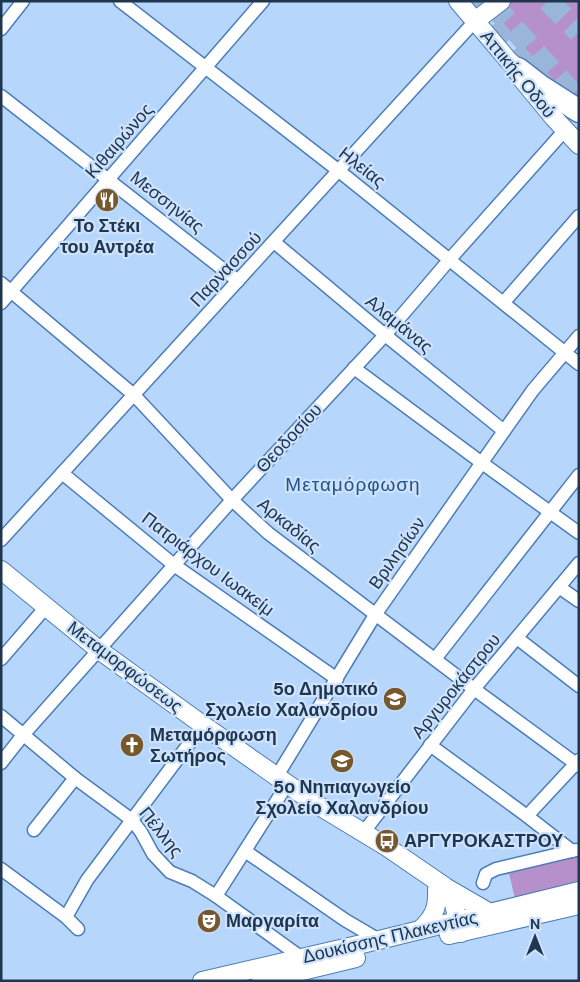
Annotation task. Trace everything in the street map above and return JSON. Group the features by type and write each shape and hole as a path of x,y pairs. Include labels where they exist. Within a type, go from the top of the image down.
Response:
{"highway":[{"path":"518,69 579,112"}],"main road":[{"name":"Αττικής Οδού","path":"458,1 518,69 521,78 579,145"},
{"path":"475,21 501,1"},
{"name":"Θεοδοσίου","path":"565,130 579,112"},
{"name":"Μεταμορφώσεως","path":"1,570 99,650 203,725 436,884 490,913"},
{"path":"436,884 455,928"},
{"path":"420,930 432,917 437,900 436,884"},
{"name":"Δουκίσσης Πλακεντίας","path":"202,981 420,930 455,928 490,913 579,892"},
{"name":"Δουκίσσης Πλακεντίας","path":"261,981 455,928 579,905"}],"street":[{"path":"1,29 23,1"},
{"name":"Ηλείας","path":"120,1 339,171 579,364"},
{"name":"Κιθαιρώνος","path":"1,303 263,1"},
{"name":"Παρνασσού","path":"1,540 475,21"},
{"name":"Μεσσηνίας","path":"1,96 238,281"},
{"name":"Θεοδοσίου","path":"1,764 23,735 174,565 385,335 565,130"},
{"path":"504,302 579,216"},
{"name":"Αλαμάνας","path":"274,242 504,431"},
{"name":"Αρκαδίας","path":"1,283 134,395 232,500 268,533 474,690 578,763"},
{"name":"Βριλησίων","path":"216,896 245,851 337,679 375,615 504,431 564,352 579,336"},
{"path":"354,368 579,533"},
{"name":"Πατριάρχου Ιωακείμ","path":"62,473 174,565 337,679"},
{"path":"435,659 579,476"},
{"name":"Αργυροκάστρου","path":"363,833 474,690 579,563"},
{"path":"559,587 579,602"},
{"path":"1,658 46,606"},
{"path":"517,638 579,686"},
{"name":"Πέλλης","path":"1,716 75,778 132,820 153,854 170,872 192,880 302,958"},
{"path":"66,917 88,880 203,725"},
{"path":"430,746 575,851"},
{"path":"528,816 578,763"},
{"path":"34,830 75,778"},
{"path":"245,851 345,920 380,940"},
{"name":"Δουκίσσης Πλακεντίας","path":"483,883 486,874 496,870 575,851"},
{"path":"1,869 66,917 78,929"}],"shaded area":[{"path":"510,1 579,1 579,96 574,96 541,71 494,22 493,16 495,12"},
{"path":"579,856 579,883 515,899 509,873"}],"tunnel":[{"path":"470,1 579,126"},
{"path":"548,1 579,32"},
{"path":"492,4 579,101"}],"place":[{"name":"Το Στέκι του Αντρέα","path":"107,200"},
{"name":"5ο Δημοτικό Σχολείο Χαλανδρίου","path":"395,699"},
{"name":"Μεταμόρφωση Σωτήρος","path":"132,745"},
{"name":"5ο Νηπιαγωγείο Σχολείο Χαλανδρίου","path":"342,761"},
{"name":"ΑΡΓΥΡΟΚΑΣΤΡΟΥ","path":"387,841"},
{"name":"Μαργαρίτα","path":"209,921"}],"district":[{"name":"Μεταμόρφωση","path":"353,484"}]}
